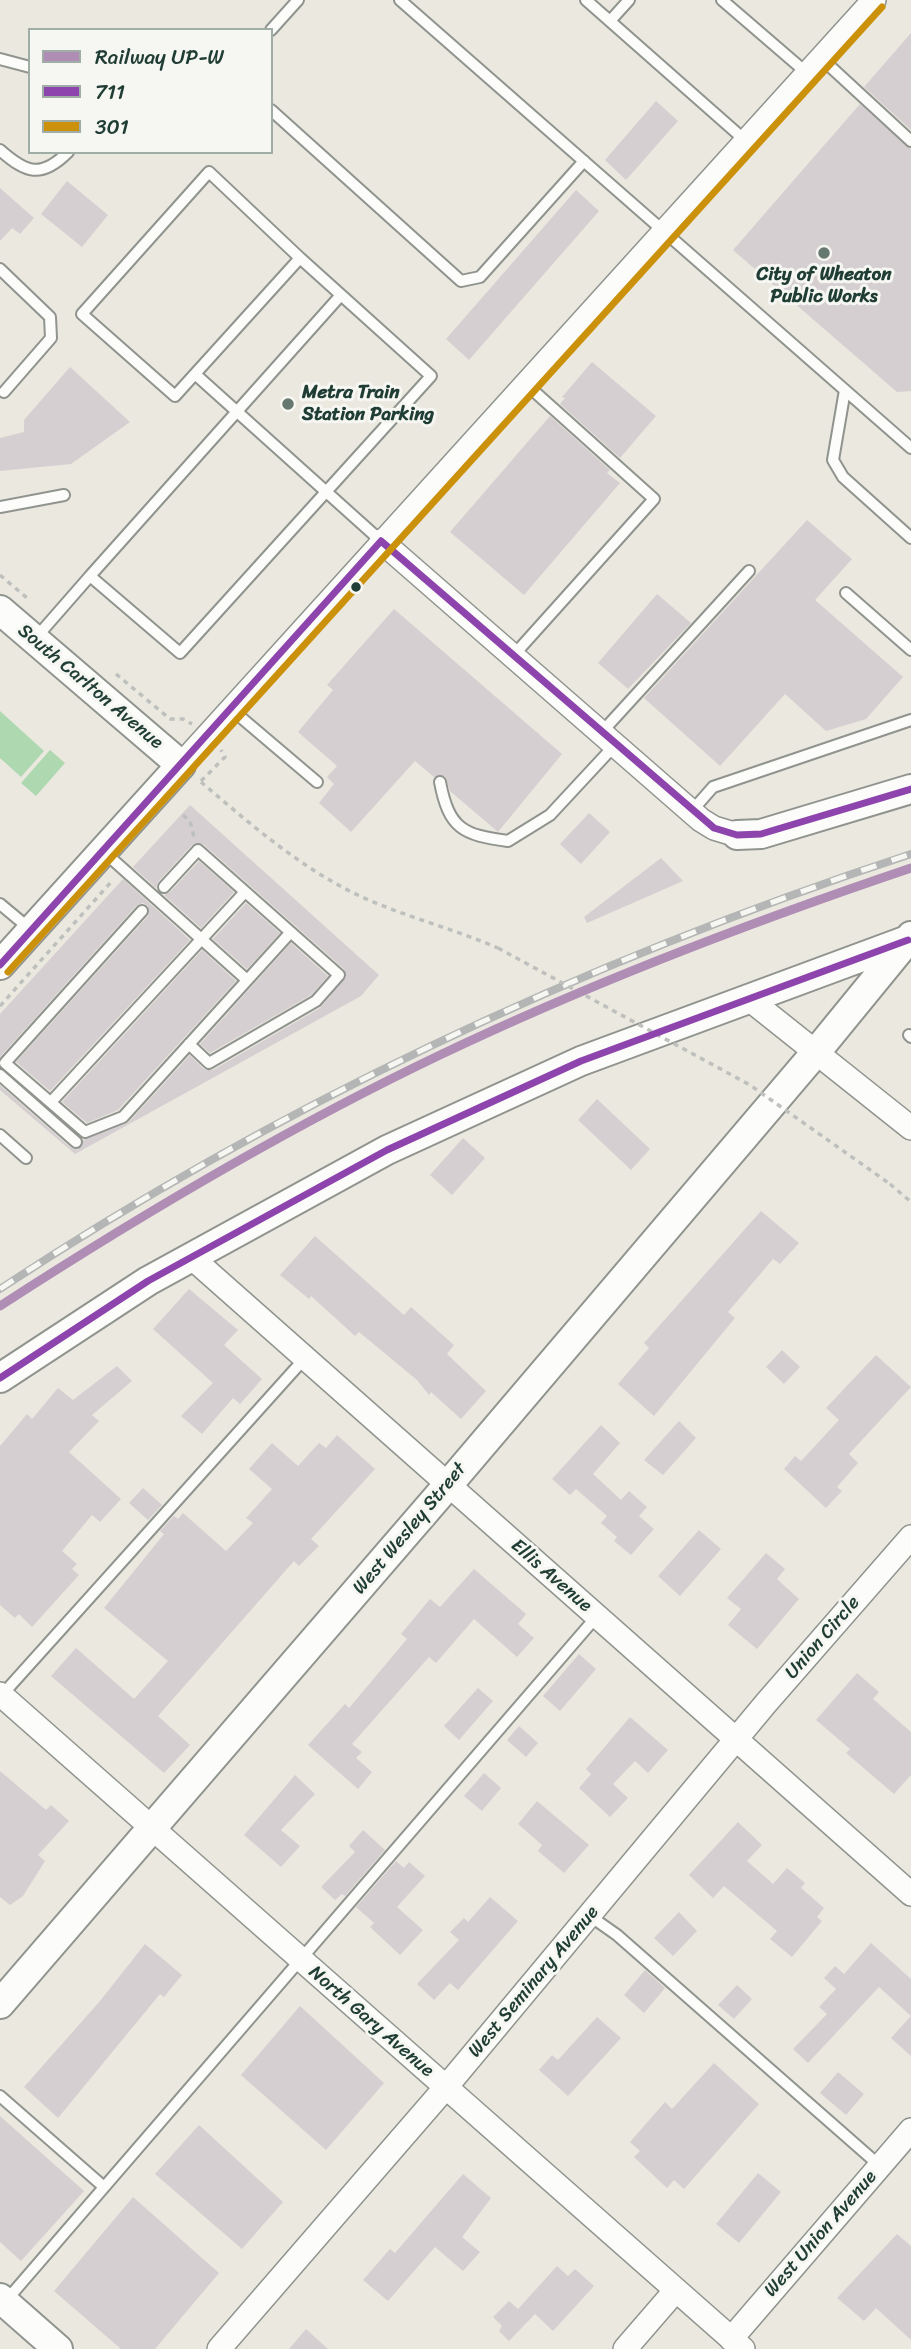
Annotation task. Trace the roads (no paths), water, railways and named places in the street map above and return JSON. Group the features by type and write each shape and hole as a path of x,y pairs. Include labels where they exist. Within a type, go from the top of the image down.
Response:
{"street":[{"path":"0,965 103,851 191,773 230,709 874,0"},
{"path":"381,541 691,812 714,828 737,835 761,834 911,789"},
{"name":"South Carlton Avenue","path":"0,610 191,773"},
{"path":"0,1378 191,1257 387,1150 581,1061 909,938"},
{"name":"West Wesley Street","path":"1,2002 448,1485 817,1051 909,938"},
{"path":"749,999 911,1128"},
{"name":"Ellis Avenue","path":"191,1257 911,1894"},
{"name":"Union Circle","path":"737,1740 896,1550 911,1537"},
{"name":"North Gary Avenue","path":"1,1695 737,2344"},
{"name":"West Seminary Avenue","path":"219,2349 446,2087 737,1740"},
{"name":"West Union Avenue","path":"737,2344 911,2130"},
{"path":"625,2349 676,2290"},
{"path":"3,2300 58,2349"}],"lane":[{"path":"273,28 298,0"},
{"path":"400,0 911,448"},
{"path":"586,0 747,142"},
{"path":"610,21 629,0"},
{"path":"722,0 911,141"},
{"path":"0,59 28,66"},
{"path":"273,112 461,281 480,277 584,161"},
{"path":"0,150 23,167 35,171 47,170 66,154"},
{"path":"90,576 180,653 431,376 209,172 82,314 175,396 300,258"},
{"path":"0,269 50,317 51,338 4,392"},
{"path":"34,640 341,295"},
{"path":"195,374 381,541"},
{"path":"513,656 654,499 527,385"},
{"path":"845,390 832,460 843,477 911,538"},
{"path":"0,507 64,495"},
{"path":"440,782 446,814 474,836 508,842 550,815 608,739 749,571"},
{"path":"846,593 911,650"},
{"path":"230,709 317,782"},
{"path":"691,812 713,787 911,720"},
{"path":"164,887 198,850 340,975 316,1001 209,1063 188,1044"},
{"path":"103,851 247,980"},
{"path":"51,1102 244,892"},
{"path":"0,904 31,930"},
{"path":"142,911 5,1063 85,1132 123,1117 290,933"},
{"path":"0,1075 76,1142"},
{"path":"0,1135 26,1158"},
{"path":"1,1695 305,1358"},
{"path":"3,2300 104,2188 597,1616"},
{"path":"590,1916 617,1935 880,2166"},
{"path":"0,2096 104,2188"}],"railway":[{"path":"0,1289 107,1221 216,1157 441,1041 673,940 791,895 911,854"}],"rail line":[{"name":"UP-W","path":"0,1306 216,1173 327,1112 440,1055 673,954 911,868"}],"place":[{"name":"City of Wheaton Public Works","path":"824,253"},
{"name":"Metra Train Station Parking","path":"288,404"}]}
